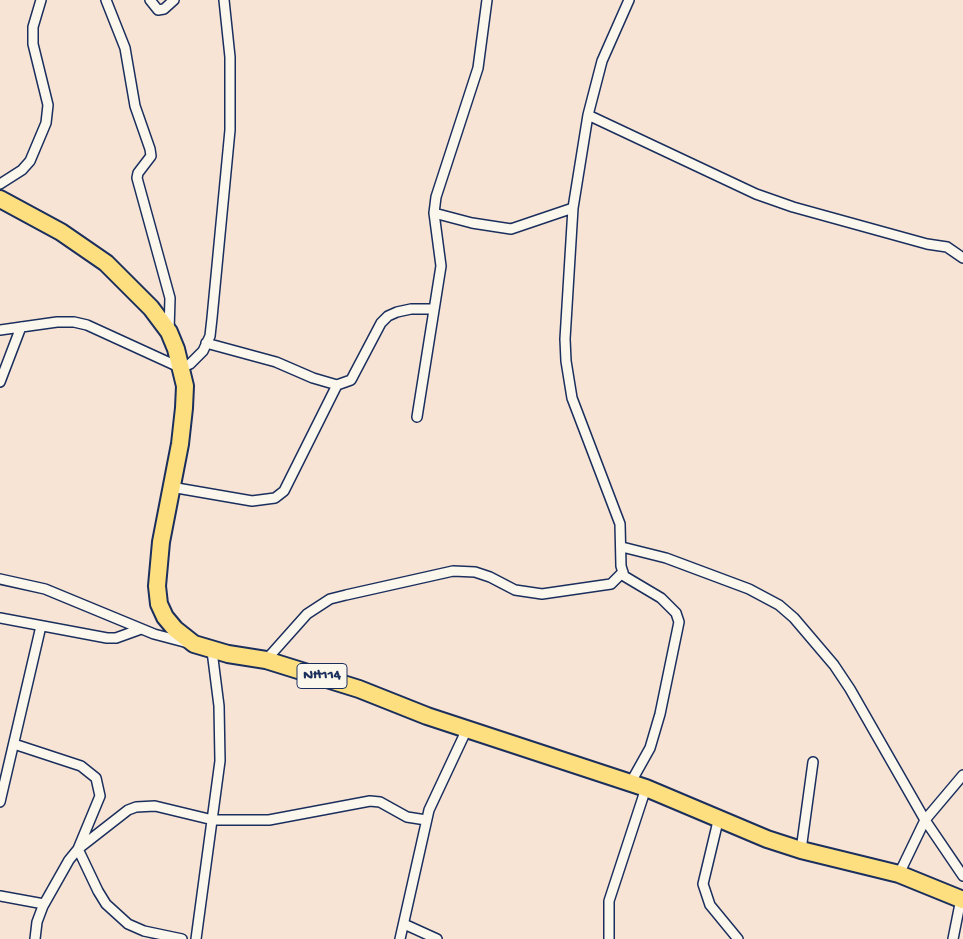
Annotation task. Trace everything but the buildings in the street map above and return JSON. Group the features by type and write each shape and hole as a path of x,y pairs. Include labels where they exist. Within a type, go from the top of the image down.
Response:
{"highway":[{"name":"NH114","path":"0,199 61,232 100,258 138,293 169,332 181,368 184,386 184,408 180,444 158,562 159,604 165,617 175,629 194,644 212,651 266,660 359,689 427,716 639,785 719,817 767,839 802,850 899,874 962,899"}],"street":[{"path":"0,184 22,170 30,161 46,123 48,104 32,44 32,27 41,0"},
{"path":"106,0 125,48 135,106 150,149 151,156 138,172 137,178 170,298 169,332"},
{"path":"150,0 158,10 164,9 174,0"},
{"path":"0,330 56,322 87,325 181,368 197,358 206,343 212,318 230,130 230,57 224,0"},
{"path":"417,417 441,266 434,213 441,176 478,68 486,0"},
{"path":"609,939 609,901 639,785 660,714 680,622 676,613 661,598 624,576 620,524 572,398 566,360 573,208 588,115 602,61 629,0"},
{"path":"588,115 756,194 793,207 927,244 947,247 963,258"},
{"path":"434,213 472,223 511,229 573,208"},
{"path":"206,343 276,362 313,378 337,385 351,380 381,323 388,316 404,311 433,309"},
{"path":"0,382 21,326"},
{"path":"171,487 252,501 275,498 284,491 337,385"},
{"path":"622,547 666,558 749,589 773,602 794,618 834,665 850,689 925,820 963,876"},
{"path":"266,660 307,614 330,599 354,592 439,572 464,571 490,577 515,590 542,594 604,586 611,584 623,572"},
{"path":"0,579 60,594 171,640 194,644"},
{"path":"0,618 107,638 116,638 142,629"},
{"path":"0,802 3,776 14,744 40,626"},
{"path":"196,939 213,820 221,731 212,651"},
{"path":"400,939 426,820 467,728"},
{"path":"14,744 81,766 96,778 100,796 78,849 44,904 37,922 35,939"},
{"path":"802,850 813,762"},
{"path":"899,874 925,820 963,775"},
{"path":"78,849 128,810 136,807 155,806 213,820 286,819 370,801 385,804 407,816 426,820"},
{"path":"719,817 703,884 710,904 738,939"},
{"path":"78,849 106,904 118,916 144,931 182,939"},
{"path":"0,896 44,904"},
{"path":"953,939 962,899"},
{"path":"404,924 437,939"}]}
